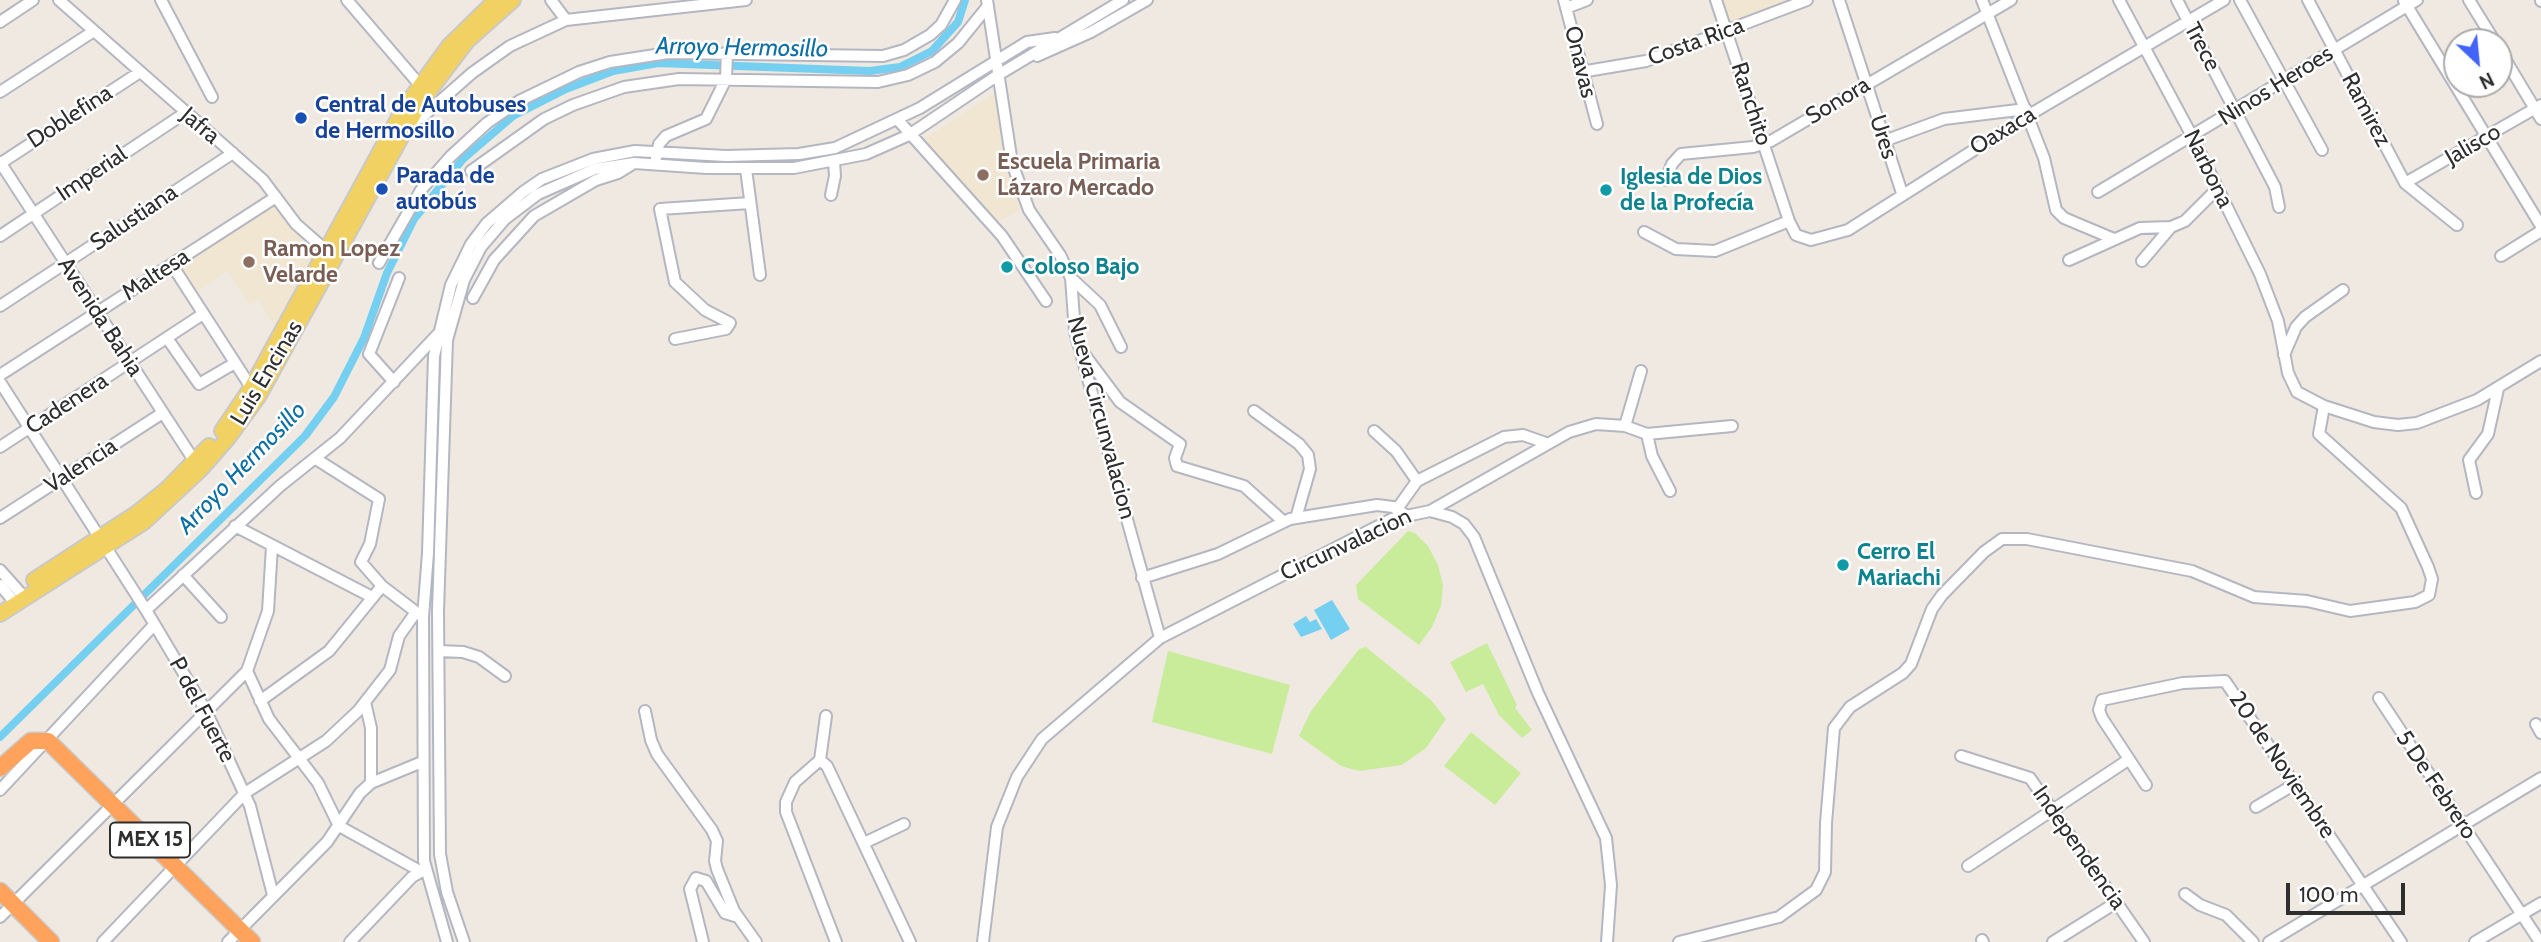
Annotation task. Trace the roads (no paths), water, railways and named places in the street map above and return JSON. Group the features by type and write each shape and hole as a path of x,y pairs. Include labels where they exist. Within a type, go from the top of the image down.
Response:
{"highway":[{"path":"0,768 25,744 39,738 48,741"},
{"name":"MEX 15","path":"48,741 177,867 240,938"},
{"path":"0,891 51,942"}],"main road":[{"path":"0,614 11,596 102,542 198,466 220,433 255,393 419,84 461,31 496,0"},
{"path":"330,254 451,59 484,23 513,0"}],"street":[{"path":"0,22 33,0"},
{"name":"Jafra","path":"59,0 233,153 276,197 296,223 330,254"},
{"path":"161,0 212,97"},
{"path":"346,0 419,84"},
{"path":"551,0 566,20"},
{"path":"411,121 421,118 472,73 510,46 566,20 746,0"},
{"path":"379,262 421,190 450,157 487,123 519,100 579,72 610,62 667,53 883,56 919,43 930,35 941,24 955,0"},
{"path":"464,942 447,892 442,865 438,611 444,495 447,340 470,265 498,226 538,194 595,169 634,163 746,169 834,162 866,154 909,135 998,75 1123,0"},
{"path":"1027,57 1069,43 1147,0"},
{"path":"1565,4 1587,0"},
{"name":"Ranchito","path":"1716,0 1789,221"},
{"name":"Costa Rica","path":"1581,72 1646,61 1807,0"},
{"name":"Ures","path":"1839,0 1902,193"},
{"path":"1982,0 2048,170 2056,210 2064,218 2114,239"},
{"name":"Sonora","path":"1667,180 1676,158 1689,151 1763,144 2011,0"},
{"name":"Narbona","path":"2119,0 2193,138 2260,274 2278,321 2283,349 2297,392 2324,407 2374,422 2398,425 2438,417 2498,389 2541,361"},
{"name":"Trece","path":"2177,0 2275,187 2279,207"},
{"name":"Oaxaca","path":"1789,221 1801,239 1830,237 1848,230 2027,112 2224,0"},
{"path":"2240,0 2322,150"},
{"name":"Ramirez","path":"2308,0 2405,183"},
{"name":"Ninos Heroes","path":"2098,192 2237,111 2405,3 2417,0"},
{"path":"2469,0 2486,28"},
{"path":"471,171 544,119 599,95 644,83 726,79 878,82 919,71 951,50 967,35 987,3"},
{"name":"Nueva Circunvalacion","path":"987,3 1012,163 1028,210 1060,254 1070,278 1073,320 1079,346 1160,638"},
{"path":"2405,3 2541,226"},
{"name":"Onavas","path":"1565,4 1597,124"},
{"path":"0,92 94,31"},
{"path":"447,942 422,870 420,614 429,494 432,389 438,334 451,285 463,259 487,223 542,179 573,165 621,152 657,151 726,156 818,152 850,142 934,100 995,60 1034,40 1058,38"},
{"path":"655,164 657,151 666,136 706,119 726,79 727,52"},
{"path":"2513,71 2539,111"},
{"name":"Doblefina","path":"0,163 140,72"},
{"name":"Jalisco","path":"2405,183 2539,111"},
{"path":"1884,141 1944,119 2027,112"},
{"name":"Imperial","path":"0,236 185,113"},
{"path":"897,119 1007,243 1046,301"},
{"name":"Salustiana","path":"0,306 233,153"},
{"path":"831,195 835,176 834,162"},
{"name":"Avenida Bahia","path":"0,163 161,414 198,466"},
{"path":"473,298 494,260 534,216 596,180 618,173 634,163"},
{"path":"746,169 760,275"},
{"path":"2405,183 2457,225"},
{"path":"2069,260 2147,225 2171,226 2185,221 2217,189"},
{"name":"Maltesa","path":"0,375 276,197"},
{"path":"675,339 726,329 730,323 705,310 676,282 660,209 750,202"},
{"path":"1644,232 1676,249 1715,251 1789,221"},
{"path":"2142,261 2171,226"},
{"path":"2501,256 2541,231"},
{"path":"172,264 255,393"},
{"path":"394,382 369,354 399,278"},
{"path":"1070,278 1100,304 1121,347"},
{"path":"2283,349 2305,317 2343,290"},
{"name":"Cadenera","path":"0,447 203,314"},
{"path":"146,610 280,486 316,460 438,334"},
{"path":"167,338 199,384 235,363"},
{"path":"1079,346 1120,402 1180,444 1175,458 1177,466 1244,486 1284,522"},
{"path":"1625,426 1642,371"},
{"name":"P del Fuerte","path":"0,382 146,610 206,711 245,793 273,895"},
{"path":"2476,493 2469,460 2488,435 2498,389"},
{"path":"1679,942 1779,916 1816,890 1825,872 1834,728 1850,707 1903,673 1911,664 1932,609 1942,594 1984,552 2002,539 2026,539 2192,570 2255,597 2307,601 2350,611 2416,602 2429,595 2432,579 2401,508 2319,434 2324,407"},
{"path":"1254,411 1299,444 1308,455 1310,469 1296,518"},
{"name":"Valencia","path":"0,518 161,414"},
{"path":"1430,510 1546,443 1588,426 1611,423 1647,434 1732,426"},
{"path":"1374,431 1396,451 1417,481"},
{"path":"1647,434 1652,456 1670,491"},
{"path":"1142,578 1218,554 1296,518 1368,505 1400,512 1417,481 1504,437 1523,435 1546,443"},
{"path":"316,460 379,499 370,544 361,562 382,586 420,614"},
{"path":"429,494 444,495"},
{"name":"Circunvalacion","path":"983,942 992,852 1005,800 1042,739 1160,638 1400,512 1430,510 1464,524 1474,537 1538,693 1606,838 1611,885 1607,942"},
{"path":"236,526 372,597"},
{"path":"0,916 247,671 268,611 272,546"},
{"path":"0,570 11,596"},
{"path":"183,575 221,617"},
{"path":"260,701 329,651 382,586"},
{"path":"103,942 245,793 326,741 365,702 390,670 399,636 420,614"},
{"path":"0,790 155,625"},
{"path":"439,651 463,652 479,657 505,676"},
{"path":"247,671 276,730 318,783 339,826 422,870"},
{"name":"20 de Noviembre","path":"2128,760 2099,710 2102,700 2115,695 2183,684 2225,681 2401,942"},
{"name":"5 De Febrero","path":"2379,698 2540,942"},
{"path":"365,702 371,728 371,783"},
{"path":"645,711 657,754 712,830 717,841 715,861 738,917 757,942"},
{"path":"826,716 820,761 794,782 786,802 786,812 836,942"},
{"name":"Independencia","path":"1961,756 2030,778 2144,942"},
{"path":"1968,866 2128,760 2146,785"},
{"path":"820,761 827,766 911,942"},
{"path":"240,938 273,895 327,842 354,799 371,783 422,762"},
{"path":"2269,942 2541,778"},
{"path":"2256,807 2295,784"},
{"path":"864,844 904,824"},
{"path":"351,942 422,870 442,865"},
{"path":"703,942 691,897 692,882 696,878 706,881 725,913 738,917"},
{"path":"2185,894 2200,905 2226,915 2253,942"},
{"path":"2053,942 2117,902"},
{"path":"2475,942 2541,903"}],"water":[{"path":"1332,600 1350,629 1331,640 1314,610"},
{"path":"1306,616 1310,622 1316,619 1322,629 1301,637 1293,624"}],"waterway":[{"name":"Arroyo Hermosillo","path":"0,737 305,436 334,397 364,338 387,273 414,219 463,159 513,116 566,89 613,71 658,63 870,71 900,67 932,51 958,22 965,0"}],"place":[{"name":"Central de Autobuses de Hermosillo","path":"301,118"},
{"name":"Escuela Primaria Lázaro Mercado","path":"983,175"},
{"name":"Parada de autobús","path":"382,189"},
{"name":"Iglesia de Dios de la Profecía","path":"1606,190"},
{"name":"Ramon Lopez Velarde","path":"249,262"},
{"name":"Coloso Bajo","path":"1007,267"},
{"name":"Cerro El Mariachi","path":"1843,565"}]}
